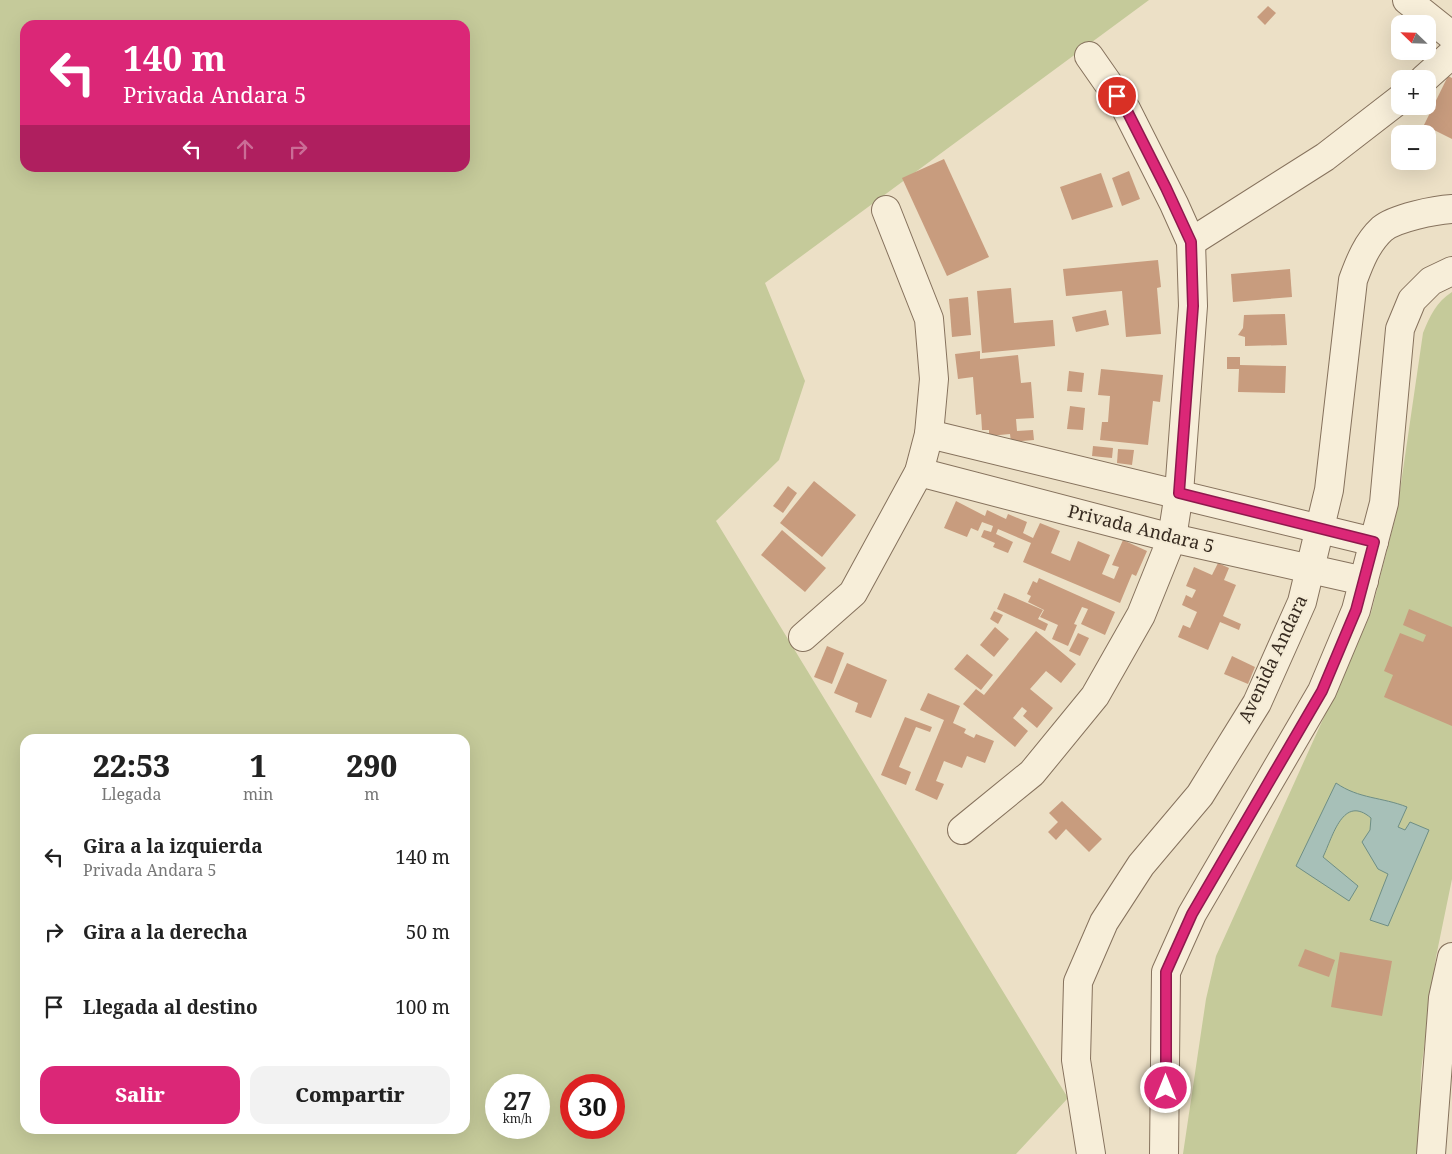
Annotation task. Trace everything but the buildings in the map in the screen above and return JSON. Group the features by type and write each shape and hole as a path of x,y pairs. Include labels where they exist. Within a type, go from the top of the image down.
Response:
{"street":[{"path":"1407,0 1452,36"},
{"path":"1434,70 1452,54"},
{"path":"962,830 1032,773 1095,696 1141,615 1172,538 1179,493 1193,306 1191,242 1126,109 1089,56"},
{"path":"1191,242 1325,157 1391,106"},
{"name":"Avenida Andara","path":"1092,1154 1076,1060 1078,982 1104,922 1141,865 1200,795 1256,703 1302,602 1329,490 1353,280 1363,253 1383,228 1430,210 1452,209"},
{"path":"803,637 853,593 919,472 929,434 934,379 929,320 886,210"},
{"path":"1164,1154 1166,972 1192,914 1322,691 1356,610 1384,503 1400,329 1412,300 1430,281 1452,271"},
{"path":"929,434 1179,493 1374,542"},
{"name":"Privada Andara 5","path":"919,472 1172,538 1310,570 1364,580"},
{"path":"1432,1154 1443,998 1452,957"}],"green space":[{"path":"0,0 1149,0 765,283 805,381 779,460 716,521 1068,1098 1016,1154 0,1154"},
{"path":"1452,292 1452,879 1436,957 1421,1071 1419,1154 1183,1154 1206,999 1216,956 1371,613 1397,511 1423,333 1438,305"}],"water":[{"path":"1336,783 1353,792 1407,807 1398,827 1405,830 1410,822 1429,830 1388,926 1370,920 1388,874 1378,869 1362,842 1370,830 1371,818 1361,812 1353,811 1346,814 1335,829 1323,857 1358,886 1349,901 1296,866"}],"route":[{"path":"1117,96 1126,109 1191,242 1193,306 1179,493 1374,542 1356,610 1322,691 1192,914 1166,972 1166,1088"}]}
